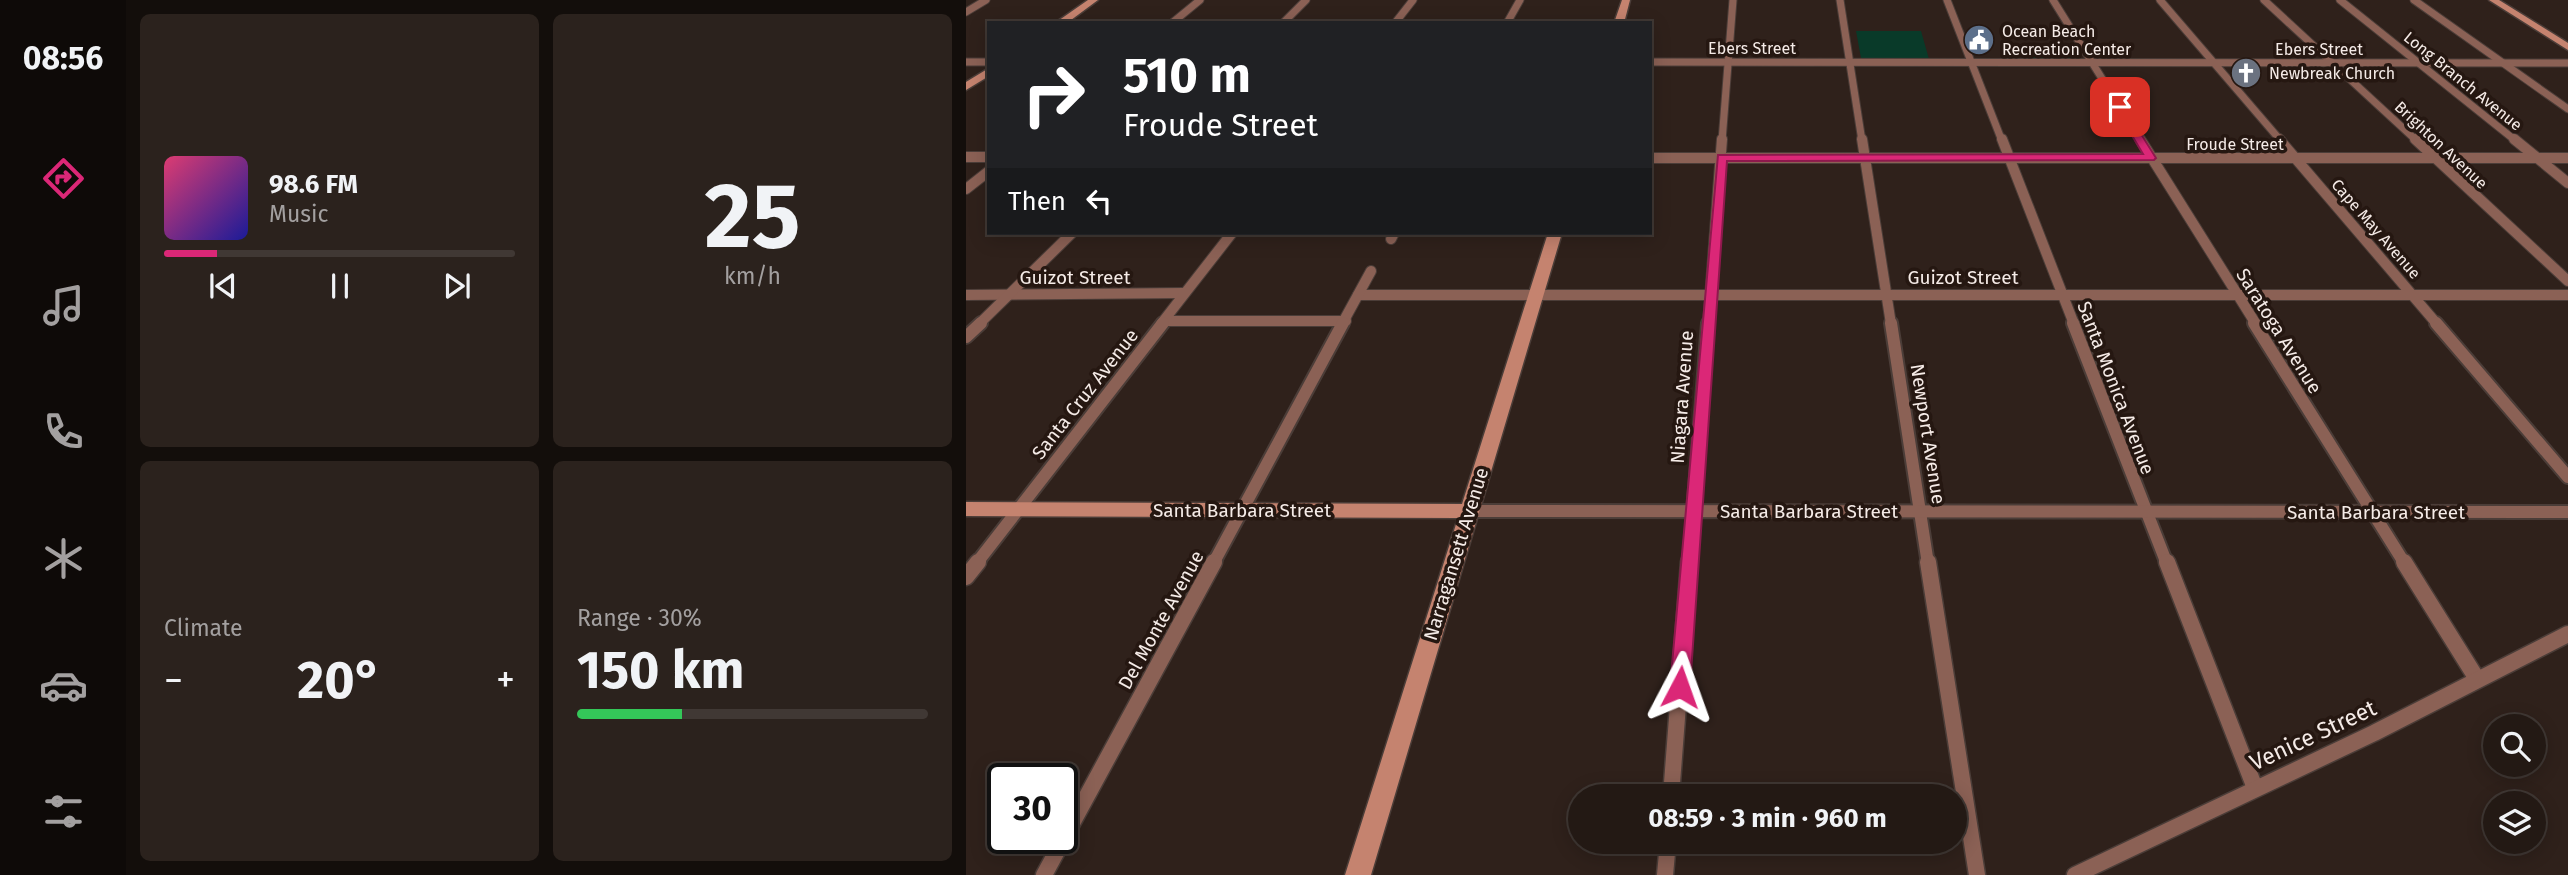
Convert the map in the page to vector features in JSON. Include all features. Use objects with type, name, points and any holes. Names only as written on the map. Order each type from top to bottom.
[{"type":"street","points":[[966,12],[986,0]]},
{"type":"street","points":[[1063,21],[1094,0]]},
{"type":"street","points":[[1174,21],[1200,0]]},
{"type":"street","points":[[1285,21],[1306,0]]},
{"type":"street","points":[[1397,21],[1413,0]]},
{"type":"street","points":[[1508,21],[1520,0]]},
{"type":"street","points":[[1620,21],[1626,0]]},
{"type":"street","name":"Niagara Avenue","points":[[1672,784],[1733,0]]},
{"type":"street","name":"Newport Avenue","points":[[1840,0],[1978,875]]},
{"type":"street","name":"Santa Monica Avenue","points":[[1947,0],[2255,788]]},
{"type":"street","name":"Saratoga Avenue","points":[[2053,0],[2477,679]]},
{"type":"street","name":"Cape May Avenue","points":[[2161,0],[2568,477]]},
{"type":"street","name":"Brighton Avenue","points":[[2264,0],[2568,281]]},
{"type":"street","name":"Long Branch Avenue","points":[[2340,0],[2568,183]]},
{"type":"street","points":[[2414,0],[2568,109]]},
{"type":"street","points":[[2493,0],[2568,47]]},
{"type":"street","points":[[966,62],[987,62]]},
{"type":"street","name":"Ebers Street","points":[[1652,62],[2568,63]]},
{"type":"street","points":[[966,87],[987,72]]},
{"type":"street","points":[[966,157],[987,157]]},
{"type":"street","name":"Froude Street","points":[[1652,158],[2568,158]]},
{"type":"street","points":[[966,189],[987,173]]},
{"type":"street","points":[[966,337],[1070,235]]},
{"type":"street","name":"Santa Cruz Avenue","points":[[966,577],[1230,235]]},
{"type":"street","name":"Narragansett Avenue","points":[[1358,875],[1554,235]]},
{"type":"street","name":"Del Monte Avenue","points":[[1044,875],[1371,271]]},
{"type":"street","name":"Guizot Street","points":[[966,295],[1184,293]]},
{"type":"street","name":"Guizot Street","points":[[1358,295],[2568,295]]},
{"type":"street","points":[[1164,321],[1346,321]]},
{"type":"street","name":"Santa Barbara Street","points":[[966,509],[2568,512]]},
{"type":"street","name":"Venice Street","points":[[2075,875],[2374,733],[2568,634]]},
{"type":"street","points":[[1665,875],[1667,854]]},
{"type":"green space","points":[[1856,31],[1921,31],[1929,59],[1861,58]]},
{"type":"green space","points":[[2070,44],[2080,60],[2034,59],[2027,45]]},
{"type":"place","name":"Ocean Beach Recreation Center","points":[[1979,40]]},
{"type":"place","name":"Newbreak Church","points":[[2246,73]]},
{"type":"route","points":[[1680,687],[1722,158],[2150,158],[2120,107]]}]
